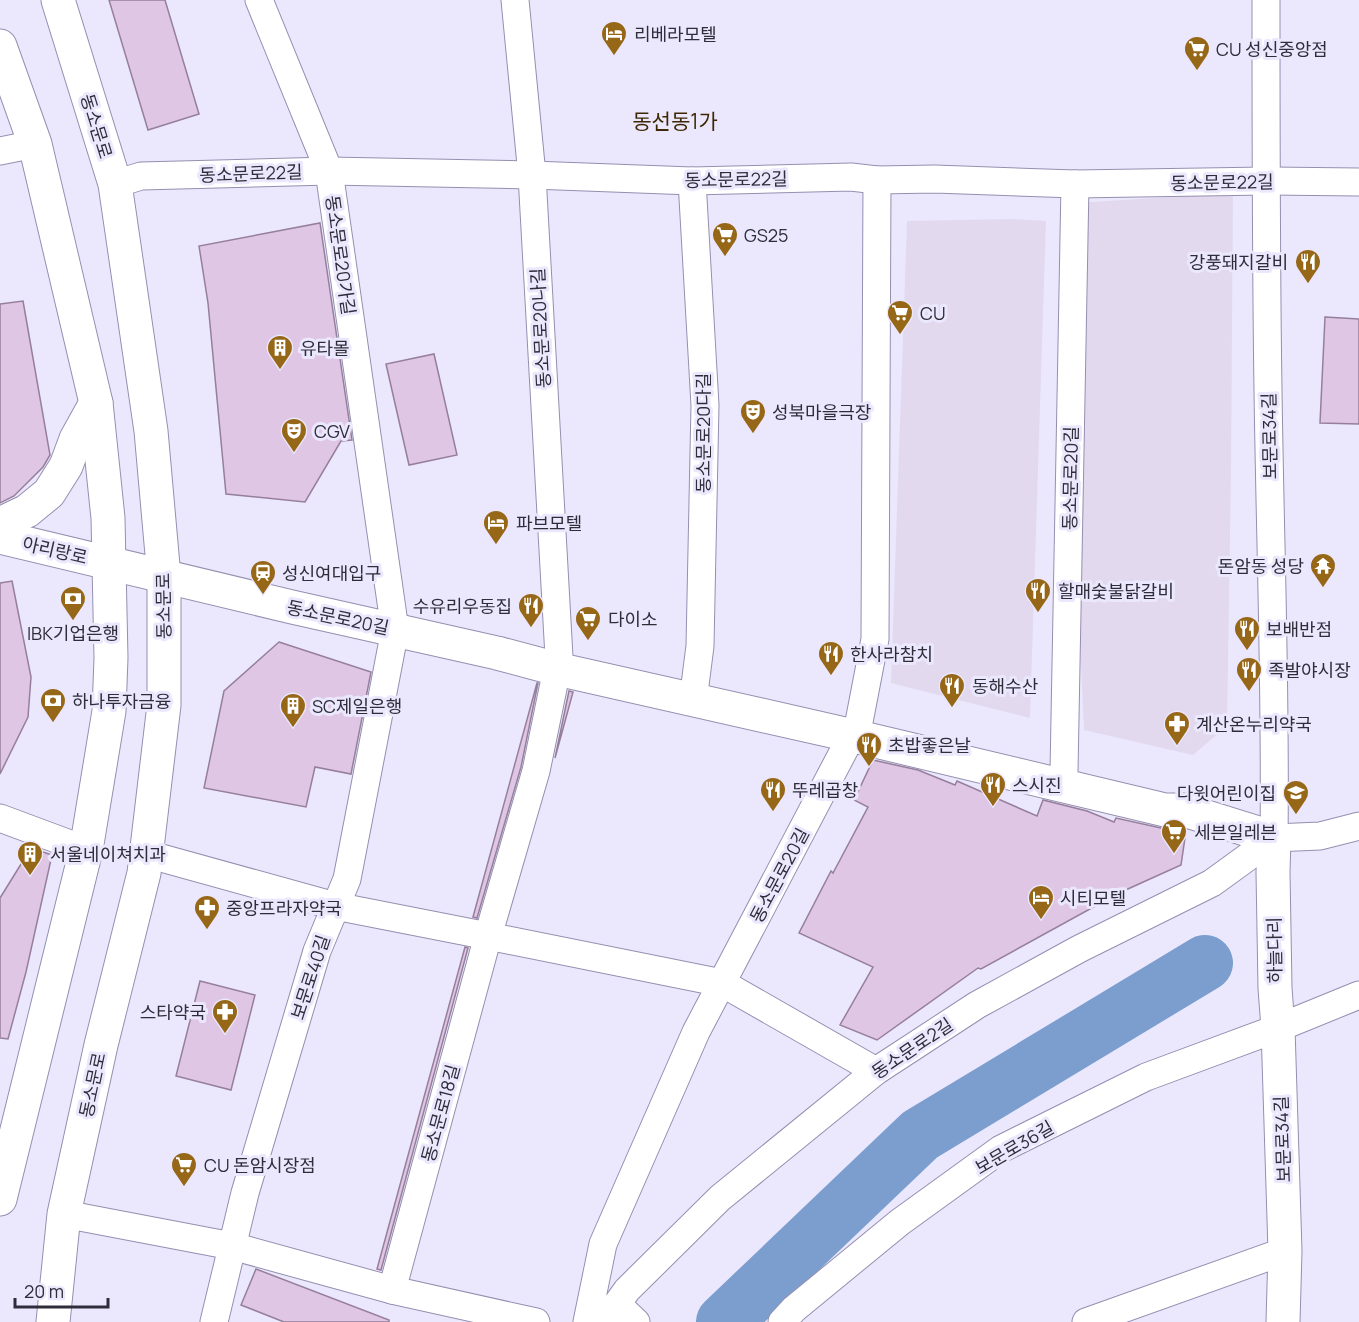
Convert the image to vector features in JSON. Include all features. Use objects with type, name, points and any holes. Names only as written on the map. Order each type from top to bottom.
[{"type":"main road","name":"동소문로","points":[[53,1322],[64,1214],[101,1045],[144,873],[164,705],[164,577],[151,431],[115,184],[58,0]]},
{"type":"main road","points":[[0,46],[35,144],[96,403],[108,518],[111,658],[109,711],[86,850],[0,1199]]},
{"type":"main road","points":[[0,524],[27,511],[50,493],[66,466],[76,439],[96,403]]},
{"type":"main road","name":"아리랑로","points":[[0,537],[109,563]]},
{"type":"main road","name":"동소문로20길","points":[[109,563],[497,653],[695,685],[1165,810],[1184,810],[1274,838]]},
{"type":"main road","name":"동소문로20길","points":[[558,663],[1064,772],[1170,799],[1184,810]]},
{"type":"main road","name":"보문로34길","points":[[1272,872],[1274,838]]},
{"type":"main road","name":"하늘다리","points":[[1272,872],[1278,1028]]},
{"type":"main road","name":"보문로34길","points":[[1278,1028],[1285,1251],[1283,1322]]},
{"type":"street","name":"동소문로20가길","points":[[259,0],[329,171],[395,630]]},
{"type":"street","name":"동소문로20나길","points":[[514,0],[532,175],[558,663]]},
{"type":"street","name":"보문로34길","points":[[1266,0],[1268,400],[1275,748],[1274,838]]},
{"type":"street","points":[[0,151],[35,144]]},
{"type":"street","name":"동소문로22길","points":[[115,184],[141,176],[329,171],[692,181],[851,177],[877,180],[935,179],[1076,184],[1266,181],[1359,183]]},
{"type":"street","name":"동소문로20길","points":[[722,984],[856,728],[875,639],[877,180]]},
{"type":"street","name":"동소문로20다길","points":[[692,181],[705,405],[700,646],[695,685]]},
{"type":"street","name":"동소문로20길","points":[[1064,772],[1076,184]]},
{"type":"street","name":"보문로40길","points":[[214,1322],[245,1193],[317,951],[347,879],[395,630]]},
{"type":"street","name":"동소문로18길","points":[[392,1290],[488,936],[536,771],[558,663]]},
{"type":"street","points":[[0,818],[86,850]]},
{"type":"street","points":[[1274,838],[1320,836],[1359,826]]},
{"type":"street","name":"동소문로2길","points":[[596,1322],[627,1313],[627,1290],[720,1198],[876,1071],[977,1005],[1079,949],[1212,883],[1274,838]]},
{"type":"street","points":[[147,854],[335,906],[722,984],[876,1071]]},
{"type":"street","points":[[586,1322],[603,1244],[696,1032],[722,984]]},
{"type":"street","name":"보문로36길","points":[[794,1318],[900,1222],[1001,1149],[1146,1077],[1359,995]]},
{"type":"street","points":[[64,1214],[232,1246],[392,1290],[536,1322]]},
{"type":"street","points":[[1086,1322],[1285,1251]]},
{"type":"shaded area","points":[[1233,193],[1227,726],[1193,755],[1084,730],[1078,598],[1076,203]]},
{"type":"shaded area","points":[[1011,219],[1046,221],[1030,718],[891,683],[907,221]]},
{"type":"building","points":[[109,0],[165,0],[199,114],[148,130]]},
{"type":"building","name":"유타몰","points":[[320,223],[352,440],[341,441],[305,502],[226,494],[208,303],[199,246]]},
{"type":"building","points":[[23,301],[50,455],[43,467],[14,496],[0,503],[0,304]]},
{"type":"building","points":[[1325,317],[1359,319],[1359,424],[1320,423]]},
{"type":"building","points":[[434,354],[457,455],[409,465],[386,364]]},
{"type":"building","points":[[12,581],[31,677],[28,717],[0,774],[0,583]]},
{"type":"building","name":"SC제일은행","points":[[279,642],[371,672],[351,774],[315,767],[306,807],[204,788],[224,691]]},
{"type":"building","points":[[537,683],[521,767],[477,918],[473,917]]},
{"type":"building","points":[[569,691],[573,692],[555,758]]},
{"type":"building","points":[[873,760],[918,770],[955,785],[957,781],[1037,816],[1043,800],[1087,811],[1114,822],[1116,818],[1186,831],[1181,865],[1119,893],[981,969],[978,968],[877,1040],[840,1025],[873,967],[799,933],[868,807],[854,800]]},
{"type":"building","points":[[31,848],[52,855],[26,972],[8,1039],[0,1038],[0,898]]},
{"type":"building","points":[[465,947],[468,948],[381,1270],[377,1269]]},
{"type":"building","points":[[200,981],[255,995],[231,1090],[176,1076]]},
{"type":"building","points":[[256,1269],[389,1320],[389,1322],[284,1322],[241,1305]]},
{"type":"waterway","points":[[724,1322],[920,1135],[1205,963]]},
{"type":"place","name":"리베라모텔","points":[[614,57]]},
{"type":"place","name":"CU 성신중앙점","points":[[1197,72]]},
{"type":"place","name":"GS25","points":[[725,258]]},
{"type":"place","name":"강풍돼지갈비","points":[[1308,285]]},
{"type":"place","name":"CU","points":[[900,336]]},
{"type":"place","name":"유타몰","points":[[280,371]]},
{"type":"place","name":"성북마을극장","points":[[753,435]]},
{"type":"place","name":"CGV","points":[[294,454]]},
{"type":"place","name":"파브모텔","points":[[496,546]]},
{"type":"place","name":"돈암동 성당","points":[[1323,589]]},
{"type":"place","name":"성신여대입구","points":[[263,596]]},
{"type":"place","name":"할매숯불닭갈비","points":[[1038,614]]},
{"type":"place","name":"IBK기업은행","points":[[73,622]]},
{"type":"place","name":"수유리우동집","points":[[531,629]]},
{"type":"place","name":"다이소","points":[[588,642]]},
{"type":"place","name":"보배반점","points":[[1247,652]]},
{"type":"place","name":"한사라참치","points":[[831,677]]},
{"type":"place","name":"족발야시장","points":[[1249,693]]},
{"type":"place","name":"동해수산","points":[[952,709]]},
{"type":"place","name":"하나투자금융","points":[[53,724]]},
{"type":"place","name":"SC제일은행","points":[[293,729]]},
{"type":"place","name":"계산온누리약국","points":[[1177,747]]},
{"type":"place","name":"초밥좋은날","points":[[869,768]]},
{"type":"place","name":"스시진","points":[[993,808]]},
{"type":"place","name":"뚜레곱창","points":[[773,813]]},
{"type":"place","name":"다윗어린이집","points":[[1296,816]]},
{"type":"place","name":"세븐일레븐","points":[[1174,855]]},
{"type":"place","name":"서울네이쳐치과","points":[[30,877]]},
{"type":"place","name":"시티모텔","points":[[1041,921]]},
{"type":"place","name":"중앙프라자약국","points":[[207,931]]},
{"type":"place","name":"스타약국","points":[[225,1035]]},
{"type":"place","name":"CU 돈암시장점","points":[[184,1188]]},
{"type":"district","name":"동선동1가","points":[[675,121]]}]
